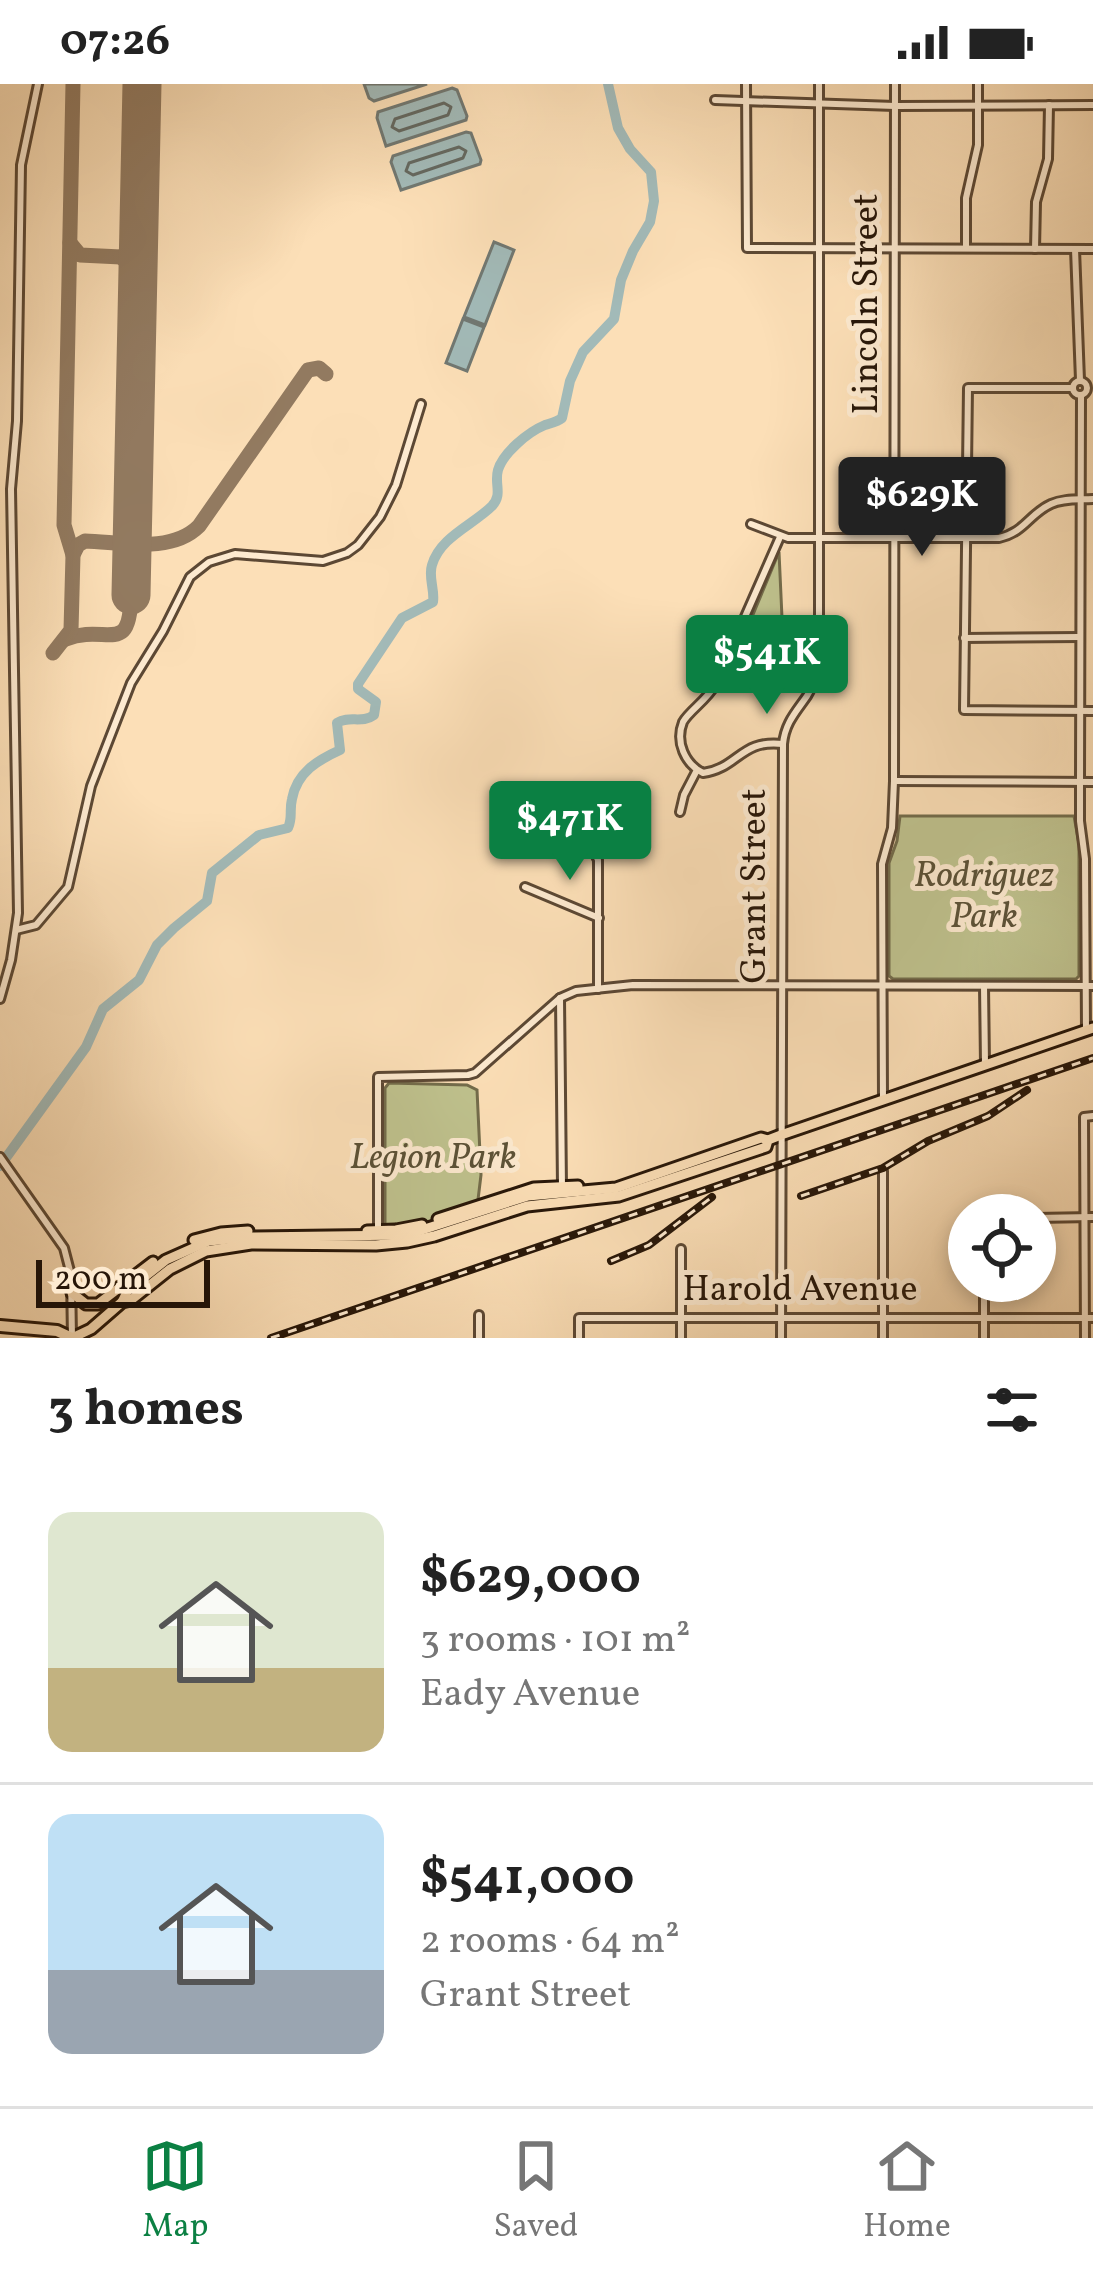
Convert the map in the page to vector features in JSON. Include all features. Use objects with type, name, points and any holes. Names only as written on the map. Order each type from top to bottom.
[{"type":"highway","points":[[0,1326],[57,1331],[72,1338]]},
{"type":"main road","points":[[72,1338],[91,1329],[122,1302],[128,1290],[166,1260],[209,1241],[406,1235],[528,1196],[616,1189],[1089,1029]]},
{"type":"main road","points":[[122,1302],[188,1258],[216,1248],[407,1242],[526,1206],[633,1192],[766,1147],[768,1140]]},
{"type":"main road","points":[[72,1293],[86,1304],[98,1304],[162,1255],[209,1235],[378,1231],[424,1224],[534,1188],[607,1184],[706,1152],[716,1154]]},
{"type":"street","points":[[0,999],[16,930],[11,489],[17,421],[20,182],[38,84]]},
{"type":"street","points":[[746,84],[747,248],[1093,249]]},
{"type":"street","name":"Grant Street","points":[[781,1338],[783,744],[788,723],[816,675],[819,654],[819,84]]},
{"type":"street","name":"Lincoln Street","points":[[883,1099],[882,864],[892,828],[894,781],[896,84]]},
{"type":"street","points":[[966,248],[966,198],[978,146],[978,84]]},
{"type":"street","points":[[715,100],[895,106],[1093,105]]},
{"type":"street","points":[[1035,249],[1036,202],[1049,145],[1048,105]]},
{"type":"street","points":[[1075,249],[1080,380]]},
{"type":"street","points":[[1081,395],[1073,388],[1080,380],[1090,387],[1081,395],[1079,711],[1089,1029]]},
{"type":"street","points":[[1073,388],[968,388],[964,710],[1093,711]]},
{"type":"street","points":[[16,930],[36,925],[68,887],[91,786],[130,683],[190,577],[209,562],[235,554],[322,561],[347,554],[380,517],[396,485],[421,404]]},
{"type":"street","points":[[751,524],[780,537],[1014,535],[1056,502],[1093,500]]},
{"type":"street","points":[[780,537],[715,685],[682,724],[682,748],[686,759],[703,773],[713,772],[755,744],[783,744]]},
{"type":"street","points":[[963,638],[1080,638]]},
{"type":"street","points":[[680,812],[697,770]]},
{"type":"street","points":[[894,781],[1093,782]]},
{"type":"street","points":[[586,836],[598,860],[598,988]]},
{"type":"street","points":[[525,887],[598,918]]},
{"type":"street","points":[[378,1231],[378,1077],[469,1076],[560,998],[576,991],[633,986],[1089,986]]},
{"type":"street","points":[[984,986],[985,1064]]},
{"type":"street","points":[[560,998],[562,1186]]},
{"type":"street","points":[[1085,1338],[1089,1318],[1089,1117]]},
{"type":"street","points":[[0,1157],[60,1241],[70,1265],[72,1338]]},
{"type":"street","points":[[883,1171],[883,1338]]},
{"type":"street","points":[[1056,1218],[1089,1217]]},
{"type":"street","points":[[681,1249],[681,1338]]},
{"type":"street","points":[[984,1302],[984,1338]]},
{"type":"street","points":[[478,1338],[479,1315]]},
{"type":"street","name":"Harold Avenue","points":[[579,1338],[579,1318],[1089,1318]]},
{"type":"green space","points":[[779,552],[783,640],[779,647],[747,629]]},
{"type":"green space","name":"Rodriguez Park","points":[[900,816],[1074,816],[1079,844],[1079,976],[889,976],[889,863]]},
{"type":"green space","name":"Legion Park","points":[[389,1083],[467,1085],[477,1090],[481,1175],[477,1208],[423,1228],[385,1229],[385,1088]]},
{"type":"water","points":[[364,84],[427,84],[374,101]]},
{"type":"water","points":[[457,90],[466,120],[386,146],[378,112]]},
{"type":"water","points":[[471,133],[480,164],[401,190],[393,156]]},
{"type":"water","points":[[494,242],[514,250],[485,325],[464,317]]},
{"type":"water","points":[[463,319],[484,327],[467,371],[446,363]]},
{"type":"waterway","points":[[0,1166],[86,1047],[103,1009],[139,980],[157,945],[207,901],[212,873],[259,835],[288,828],[299,781],[316,763],[340,750],[337,723],[374,715],[376,702],[358,684],[402,618],[433,602],[431,570],[436,555],[495,502],[498,470],[511,450],[531,433],[562,418],[583,352],[614,319],[621,280],[650,222],[654,201],[651,172],[618,128],[608,84]]},
{"type":"taxiway","points":[[73,84],[64,525],[73,555]]},
{"type":"taxiway","points":[[70,243],[80,255],[121,257],[136,245],[139,226]]},
{"type":"taxiway","points":[[121,257],[135,270],[138,284]]},
{"type":"taxiway","points":[[53,653],[71,630],[73,555],[78,545],[85,541],[160,543],[188,535],[199,526],[308,370],[319,368],[326,374]]},
{"type":"taxiway","points":[[66,639],[121,632],[130,614],[131,595]]},
{"type":"runway","points":[[131,595],[142,84]]},
{"type":"railway","points":[[271,1338],[1093,1058]]},
{"type":"railway","points":[[801,1196],[883,1168],[928,1141],[988,1116],[1027,1090]]},
{"type":"railway","points":[[611,1261],[649,1245],[712,1197]]}]
